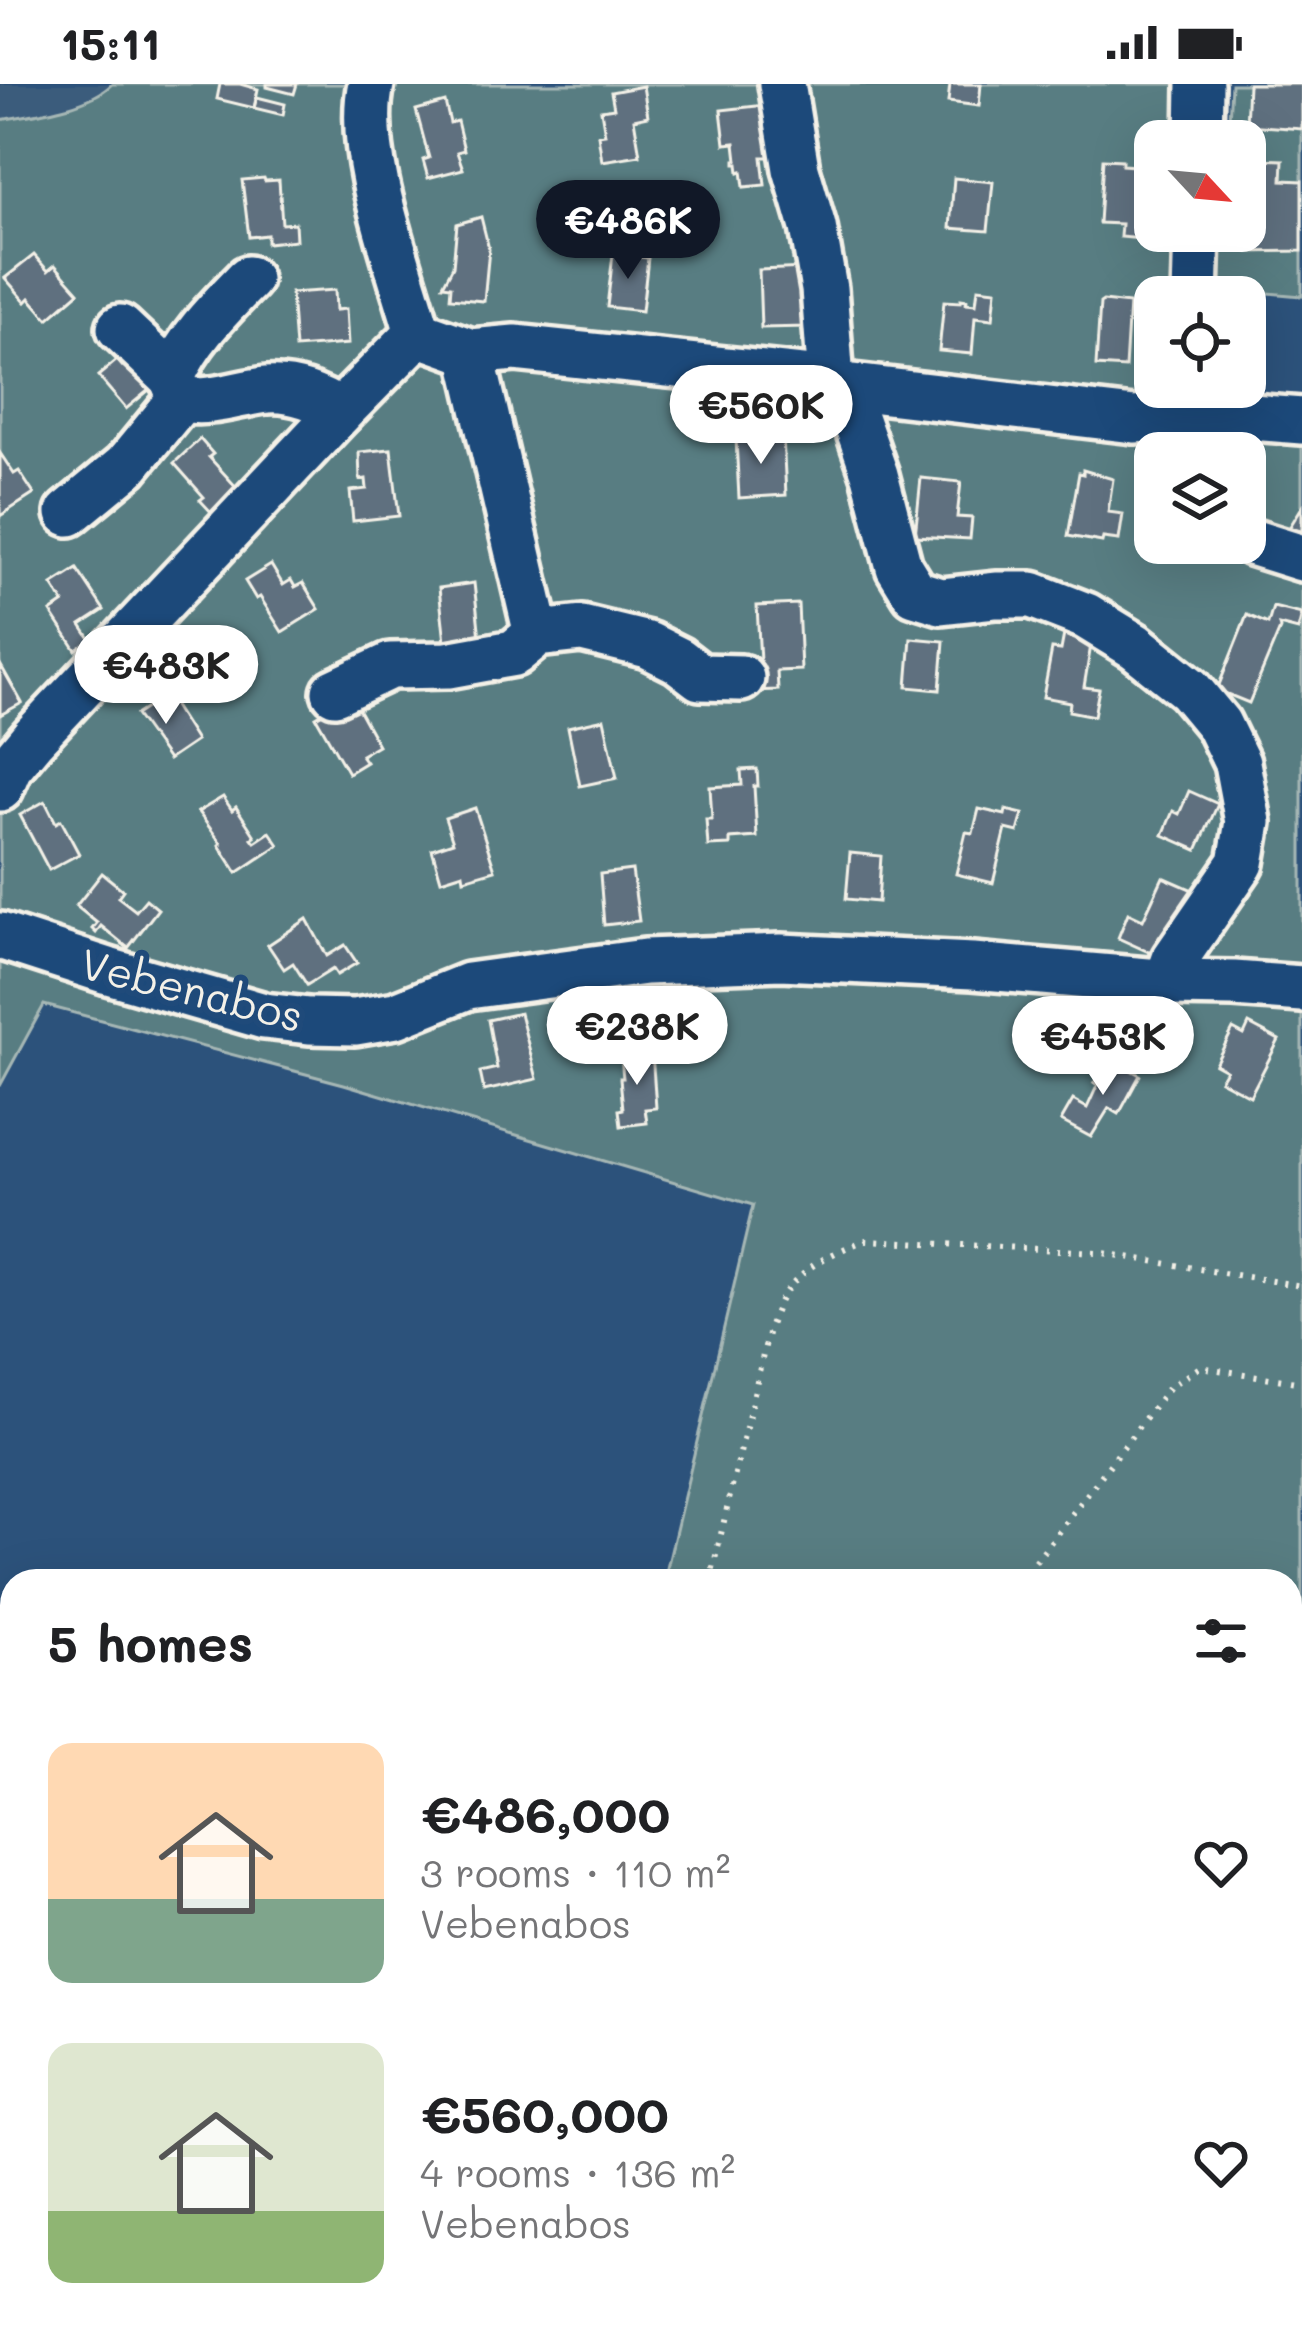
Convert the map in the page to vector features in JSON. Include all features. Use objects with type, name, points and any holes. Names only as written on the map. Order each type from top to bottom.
[{"type":"street","points":[[371,84],[366,106],[373,172],[418,332]]},
{"type":"street","points":[[782,84],[796,169],[813,227],[838,383],[874,475],[899,567],[915,593],[941,601],[1032,595],[1086,616],[1135,646],[1189,689],[1218,724],[1237,763],[1248,822],[1241,862],[1175,958],[1171,983]]},
{"type":"street","points":[[1199,120],[1200,84]]},
{"type":"street","points":[[69,513],[127,466],[177,388],[180,358],[201,328],[248,279]]},
{"type":"street","points":[[120,328],[194,401],[269,390],[300,393],[340,412]]},
{"type":"street","points":[[418,332],[471,352],[515,348],[1134,420],[1171,408]]},
{"type":"street","points":[[0,788],[9,767],[33,738],[418,332]]},
{"type":"street","points":[[471,352],[537,634]]},
{"type":"street","points":[[1231,408],[1302,421]]},
{"type":"street","points":[[1266,547],[1302,558]]},
{"type":"street","points":[[335,692],[390,666],[448,665],[514,653],[537,634],[582,629],[648,645],[700,677],[741,678]]},
{"type":"street","name":"Vebenabos","points":[[0,936],[264,1016],[309,1021],[355,1022],[395,1015],[468,986],[645,962],[781,957],[1302,989]]},
{"type":"path","points":[[713,1569],[770,1325],[782,1296],[810,1267],[836,1252],[866,1240],[1097,1252],[1302,1286]]},
{"type":"path","points":[[1030,1569],[1169,1387],[1200,1367],[1302,1383]]},
{"type":"shaded area","points":[[0,84],[112,84],[104,93],[49,111],[0,120]]},
{"type":"green space","points":[[112,84],[1189,84],[1189,117],[1194,120],[1134,120],[1134,252],[1266,252],[1266,120],[1229,120],[1231,84],[1302,84],[1302,296],[1266,293],[1266,276],[1134,276],[1134,408],[1266,408],[1266,401],[1302,403],[1302,1569],[667,1569],[753,1205],[344,1084],[44,1005],[0,1086],[0,120],[89,99]]},
{"type":"building","points":[[220,84],[258,89],[254,108],[217,99]]},
{"type":"building","points":[[267,84],[297,84],[294,94]]},
{"type":"building","points":[[950,84],[981,84],[979,106],[948,102]]},
{"type":"building","points":[[1248,84],[1302,84],[1302,129],[1246,120]]},
{"type":"building","points":[[643,86],[648,116],[634,119],[640,155],[602,161],[601,110],[614,108],[611,92]]},
{"type":"building","points":[[257,97],[285,104],[283,115],[254,108]]},
{"type":"building","points":[[445,102],[450,123],[457,121],[464,150],[457,152],[463,169],[428,178],[423,160],[429,158],[416,110]]},
{"type":"building","points":[[766,105],[771,157],[762,157],[765,185],[744,187],[742,171],[735,164],[735,143],[725,144],[721,110]]},
{"type":"building","points":[[1103,159],[1122,160],[1122,165],[1134,166],[1134,238],[1120,237],[1121,224],[1099,223]]},
{"type":"building","points":[[1266,159],[1283,160],[1282,180],[1302,181],[1302,251],[1266,252]]},
{"type":"building","points":[[954,178],[993,182],[988,231],[950,228]]},
{"type":"building","points":[[242,180],[279,180],[282,224],[295,223],[296,240],[267,243],[267,235],[249,237]]},
{"type":"building","points":[[481,217],[489,249],[484,301],[450,298],[451,286],[443,285],[453,266],[457,224]]},
{"type":"building","points":[[613,254],[648,258],[642,311],[607,307]]},
{"type":"building","points":[[34,255],[48,271],[55,265],[79,292],[48,319],[5,278]]},
{"type":"building","points":[[807,268],[808,327],[761,328],[759,270]]},
{"type":"building","points":[[978,288],[996,290],[993,319],[975,317],[972,354],[939,351],[944,301],[976,304]]},
{"type":"building","points":[[335,290],[336,310],[346,309],[348,344],[295,348],[291,293]]},
{"type":"building","points":[[1103,301],[1129,304],[1125,368],[1096,366]]},
{"type":"building","points":[[117,360],[122,366],[126,363],[149,390],[126,409],[98,376]]},
{"type":"building","points":[[783,436],[786,495],[739,498],[736,439]]},
{"type":"building","points":[[200,439],[213,454],[209,457],[238,489],[212,513],[174,463]]},
{"type":"building","points":[[391,449],[399,516],[353,521],[350,491],[367,489],[366,479],[360,480],[359,452]]},
{"type":"building","points":[[0,453],[34,494],[0,516]]},
{"type":"building","points":[[1083,470],[1113,479],[1108,512],[1123,514],[1119,540],[1068,536]]},
{"type":"building","points":[[921,478],[961,482],[957,517],[972,518],[970,539],[915,536]]},
{"type":"building","points":[[1302,507],[1302,537],[1289,528]]},
{"type":"building","points":[[271,565],[283,585],[291,580],[295,587],[303,583],[319,609],[282,632],[245,581]]},
{"type":"building","points":[[77,569],[104,610],[81,625],[91,640],[76,650],[51,612],[64,603],[52,585]]},
{"type":"building","points":[[474,583],[480,638],[445,642],[439,588]]},
{"type":"building","points":[[798,604],[801,670],[777,671],[778,690],[751,691],[750,663],[760,662],[757,606]]},
{"type":"building","points":[[1273,607],[1302,614],[1298,630],[1279,625],[1249,703],[1217,690],[1247,615],[1268,624]]},
{"type":"building","points":[[1065,629],[1093,633],[1084,687],[1099,689],[1094,716],[1069,711],[1070,702],[1043,697],[1052,649],[1061,650]]},
{"type":"building","points":[[911,638],[944,641],[940,690],[907,687]]},
{"type":"building","points":[[0,664],[22,703],[0,715]]},
{"type":"building","points":[[167,695],[196,741],[168,760],[136,715]]},
{"type":"building","points":[[351,696],[378,745],[361,755],[366,762],[348,773],[316,717]]},
{"type":"building","points":[[604,719],[617,778],[580,786],[568,727]]},
{"type":"building","points":[[757,769],[757,837],[708,846],[710,787],[742,785],[741,770]]},
{"type":"building","points":[[1189,791],[1218,804],[1197,850],[1163,835],[1173,811],[1179,814]]},
{"type":"building","points":[[223,797],[232,810],[236,807],[255,842],[270,832],[279,845],[237,873],[198,812]]},
{"type":"building","points":[[45,801],[79,854],[49,870],[20,815]]},
{"type":"building","points":[[475,808],[495,870],[441,880],[432,849],[453,842],[445,818]]},
{"type":"building","points":[[979,809],[1023,814],[1018,832],[1006,829],[993,883],[956,874],[966,832],[973,833]]},
{"type":"building","points":[[850,853],[881,856],[878,902],[846,899]]},
{"type":"building","points":[[632,870],[639,921],[604,925],[600,874]]},
{"type":"building","points":[[102,873],[123,890],[118,897],[136,911],[146,899],[158,909],[128,948],[101,926],[96,933],[92,929],[97,923],[76,906]]},
{"type":"building","points":[[1163,877],[1193,890],[1162,958],[1118,938],[1128,913],[1143,920]]},
{"type":"building","points":[[307,919],[327,956],[345,945],[357,963],[337,975],[333,969],[307,985],[293,963],[284,969],[268,945]]},
{"type":"building","points":[[520,1013],[537,1079],[484,1091],[480,1072],[497,1068],[488,1020]]},
{"type":"building","points":[[1249,1024],[1279,1040],[1250,1096],[1220,1080],[1226,1070],[1215,1064],[1233,1029],[1244,1035]]},
{"type":"building","points":[[652,1052],[656,1108],[645,1109],[647,1123],[621,1126],[621,1056]]},
{"type":"building","points":[[1108,1058],[1140,1075],[1119,1114],[1109,1108],[1091,1137],[1061,1121],[1073,1100],[1087,1108]]}]
